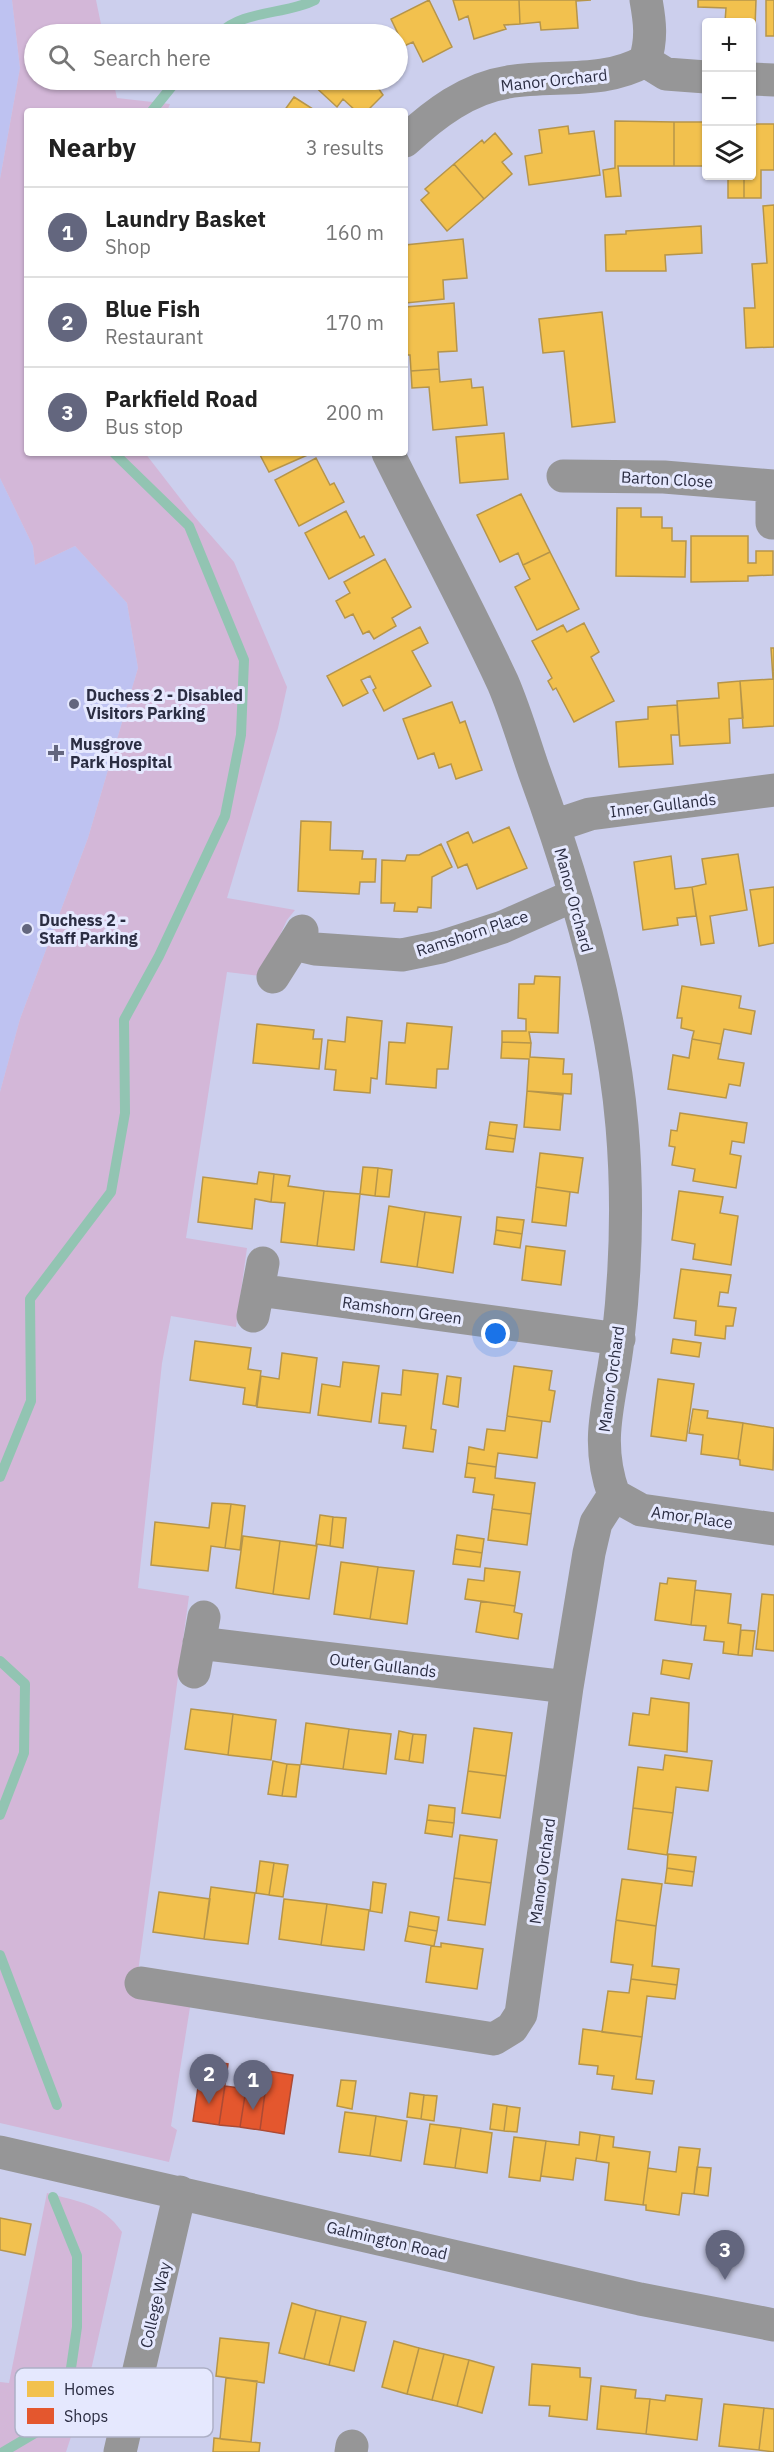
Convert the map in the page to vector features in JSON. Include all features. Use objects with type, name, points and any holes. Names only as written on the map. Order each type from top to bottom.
[{"type":"street","points":[[646,0],[651,34],[645,61],[666,74],[702,77]]},
{"type":"street","name":"Manor Orchard","points":[[408,139],[452,103],[478,90],[508,82],[607,75],[629,70],[645,61]]},
{"type":"street","points":[[756,79],[774,80]]},
{"type":"street","name":"Manor Orchard","points":[[141,1983],[494,2039],[512,2028],[521,2014],[567,1687],[596,1523],[614,1495],[605,1471],[603,1440],[619,1339],[626,1218],[622,1126],[612,1048],[575,896],[554,826],[504,686],[389,456]]},
{"type":"street","name":"Barton Close","points":[[563,476],[664,477],[773,486],[772,523]]},
{"type":"street","name":"Inner Gullands","points":[[554,826],[590,814],[774,790]]},
{"type":"street","name":"Ramshorn Place","points":[[273,977],[298,938],[315,949],[402,955],[441,947],[503,927],[575,896]]},
{"type":"street","name":"Ramshorn Green","points":[[258,1290],[619,1339]]},
{"type":"street","name":"Amor Place","points":[[614,1495],[641,1510],[774,1529]]},
{"type":"street","name":"Outer Gullands","points":[[199,1644],[567,1687]]},
{"type":"street","name":"Galmington Road","points":[[0,2152],[640,2299],[774,2325]]},
{"type":"street","name":"College Way","points":[[139,2368],[180,2192]]},
{"type":"street","name":"College Way","points":[[120,2452],[123,2437]]},
{"type":"shaded area","points":[[0,0],[12,0],[20,68],[0,179]]},
{"type":"shaded area","points":[[12,0],[96,0],[101,24],[24,24],[24,90],[115,90],[117,98],[170,104],[168,108],[24,108],[24,456],[147,456],[193,515],[234,562],[287,687],[278,728],[227,898],[295,910],[287,920],[261,976],[227,972],[186,1238],[247,1248],[236,1327],[171,1316],[162,1363],[138,1588],[189,1596],[135,1994],[191,2001],[171,2126],[177,2130],[169,2162],[0,2123],[0,1092],[20,1019],[88,838],[138,668],[127,603],[75,546],[35,565],[33,546],[0,478],[0,179],[20,68]]},
{"type":"shaded area","name":"Musgrove Park Hospital","points":[[0,478],[33,546],[35,565],[75,546],[127,603],[138,668],[88,838],[20,1019],[0,1092]]},
{"type":"shaded area","points":[[47,2193],[98,2209],[122,2232],[91,2368],[15,2368],[15,2437],[71,2437],[66,2452],[0,2452],[0,2382],[9,2383]]},
{"type":"building: Homes","points":[[429,0],[452,47],[423,62],[413,42],[408,44],[408,24],[393,24],[391,19]]},
{"type":"building: Homes","points":[[453,0],[519,0],[520,24],[504,25],[506,29],[474,39],[468,16],[459,20]]},
{"type":"building: Homes","points":[[519,0],[591,0],[576,1],[578,28],[541,30],[540,22],[520,24]]},
{"type":"building: Homes","points":[[698,0],[756,0],[755,18],[725,18],[726,8],[698,7]]},
{"type":"building: Homes","points":[[766,0],[774,0],[774,36],[766,36]]},
{"type":"building: Homes","points":[[319,90],[380,90],[383,95],[370,108],[353,108],[343,99],[337,107]]},
{"type":"building: Homes","points":[[294,97],[311,108],[286,108]]},
{"type":"building: Homes","points":[[615,121],[674,122],[674,166],[618,166],[621,196],[606,197],[603,170],[615,168]]},
{"type":"building: Homes","points":[[674,122],[702,122],[702,166],[674,166]]},
{"type":"building: Homes","points":[[756,124],[774,124],[774,170],[761,170],[761,198],[744,198],[744,180],[756,180]]},
{"type":"building: Homes","points":[[568,126],[569,134],[594,131],[600,175],[529,185],[525,156],[542,153],[539,130]]},
{"type":"building: Homes","points":[[495,133],[512,154],[502,162],[512,174],[484,199],[454,164],[482,140],[484,143]]},
{"type":"building: Homes","points":[[454,164],[484,199],[447,231],[421,200],[429,193],[425,189]]},
{"type":"building: Homes","points":[[728,180],[744,180],[744,198],[728,198]]},
{"type":"building: Homes","points":[[774,205],[774,347],[746,348],[744,308],[755,308],[752,264],[767,263],[763,206]]},
{"type":"building: Homes","points":[[701,226],[702,253],[665,255],[666,271],[606,271],[605,235],[626,234],[626,231]]},
{"type":"building: Homes","points":[[463,239],[467,278],[443,280],[444,299],[408,303],[408,245]]},
{"type":"building: Homes","points":[[454,303],[457,351],[438,352],[439,369],[411,371],[410,355],[408,355],[408,307]]},
{"type":"building: Homes","points":[[602,312],[615,422],[572,427],[564,351],[543,353],[539,319]]},
{"type":"building: Homes","points":[[439,369],[440,382],[471,379],[472,388],[483,387],[487,425],[433,430],[429,387],[412,388],[411,371]]},
{"type":"building: Homes","points":[[504,433],[508,479],[460,483],[456,437]]},
{"type":"building: Homes","points":[[261,456],[305,456],[269,472]]},
{"type":"building: Homes","points":[[316,458],[330,485],[334,483],[344,502],[299,526],[275,480]]},
{"type":"building: Homes","points":[[521,494],[550,552],[523,565],[518,553],[500,562],[477,515]]},
{"type":"building: Homes","points":[[617,508],[641,508],[641,517],[662,517],[662,528],[672,528],[672,541],[686,541],[685,577],[616,576]]},
{"type":"building: Homes","points":[[346,511],[360,538],[364,536],[374,555],[329,579],[305,533]]},
{"type":"building: Homes","points":[[691,536],[748,536],[748,563],[756,563],[756,551],[773,551],[773,575],[748,576],[748,581],[691,582]]},
{"type":"building: Homes","points":[[550,552],[579,609],[537,630],[515,587],[530,579],[523,565]]},
{"type":"building: Homes","points":[[385,559],[411,607],[392,618],[396,626],[374,639],[369,631],[363,634],[353,614],[345,618],[336,601],[350,593],[344,582]]},
{"type":"building: Homes","points":[[584,623],[599,652],[591,657],[614,701],[574,722],[556,688],[553,690],[548,681],[552,678],[532,641],[563,625],[567,632]]},
{"type":"building: Homes","points":[[420,627],[428,643],[412,651],[431,686],[384,711],[373,690],[376,688],[370,676],[361,680],[368,693],[343,706],[327,676]]},
{"type":"building: Homes","points":[[771,648],[774,648],[774,726],[743,728],[740,681],[773,679]]},
{"type":"building: Homes","points":[[740,681],[743,718],[729,719],[730,743],[680,746],[677,701],[719,698],[718,683]]},
{"type":"building: Homes","points":[[452,702],[460,723],[465,721],[482,770],[456,779],[451,764],[439,768],[434,753],[418,759],[403,719]]},
{"type":"building: Homes","points":[[677,705],[679,735],[671,735],[673,764],[619,767],[616,722],[648,719],[648,707]]},
{"type":"building: Homes","points":[[301,821],[331,822],[330,850],[363,851],[362,859],[376,859],[375,882],[360,882],[359,894],[298,891]]},
{"type":"building: Homes","points":[[509,827],[527,868],[477,889],[467,864],[458,868],[447,842],[468,832],[473,843]]},
{"type":"building: Homes","points":[[441,844],[452,867],[432,877],[431,908],[418,907],[417,912],[394,911],[395,903],[381,903],[382,860],[405,861],[407,855],[419,855]]},
{"type":"building: Homes","points":[[738,854],[747,910],[710,916],[714,943],[701,945],[692,887],[706,884],[702,859]]},
{"type":"building: Homes","points":[[671,856],[675,889],[692,887],[696,916],[677,918],[678,925],[643,930],[634,862]]},
{"type":"building: Homes","points":[[774,887],[774,943],[759,946],[750,890]]},
{"type":"building: Homes","points":[[535,976],[560,977],[558,1033],[529,1032],[531,1043],[502,1042],[502,1031],[526,1031],[526,1019],[518,1018],[519,984],[534,984]]},
{"type":"building: Homes","points":[[682,986],[741,996],[739,1008],[755,1011],[751,1034],[724,1029],[721,1044],[692,1039],[694,1031],[681,1028],[682,1018],[677,1018]]},
{"type":"building: Homes","points":[[347,1017],[382,1021],[377,1079],[371,1078],[370,1093],[334,1090],[336,1070],[325,1069],[328,1040],[345,1042]]},
{"type":"building: Homes","points":[[407,1023],[452,1027],[448,1069],[437,1069],[436,1088],[386,1084],[389,1042],[405,1043]]},
{"type":"building: Homes","points":[[257,1024],[314,1030],[313,1039],[322,1039],[319,1069],[253,1063]]},
{"type":"building: Homes","points":[[692,1039],[721,1044],[718,1059],[744,1063],[740,1086],[729,1084],[726,1098],[668,1089],[673,1055],[689,1058]]},
{"type":"building: Homes","points":[[502,1042],[531,1043],[530,1057],[564,1059],[563,1074],[572,1074],[571,1094],[527,1091],[529,1059],[501,1058]]},
{"type":"building: Homes","points":[[527,1091],[563,1095],[560,1130],[524,1127]]},
{"type":"building: Homes","points":[[680,1113],[747,1123],[744,1143],[732,1141],[730,1154],[741,1156],[736,1188],[693,1181],[695,1169],[672,1165],[675,1147],[669,1146],[671,1130],[677,1131]]},
{"type":"building: Homes","points":[[490,1122],[517,1125],[515,1139],[488,1135]]},
{"type":"building: Homes","points":[[488,1135],[515,1139],[513,1152],[486,1149]]},
{"type":"building: Homes","points":[[540,1153],[583,1158],[578,1193],[536,1187]]},
{"type":"building: Homes","points":[[363,1167],[378,1168],[375,1196],[360,1194]]},
{"type":"building: Homes","points":[[378,1168],[392,1170],[389,1197],[375,1196]]},
{"type":"building: Homes","points":[[259,1172],[274,1174],[271,1202],[255,1199],[252,1229],[198,1222],[203,1177],[257,1184]]},
{"type":"building: Homes","points":[[274,1174],[290,1176],[288,1186],[324,1191],[317,1246],[281,1242],[285,1203],[271,1202]]},
{"type":"building: Homes","points":[[536,1187],[570,1192],[566,1226],[532,1222]]},
{"type":"building: Homes","points":[[324,1191],[360,1194],[354,1250],[317,1246]]},
{"type":"building: Homes","points":[[679,1191],[723,1197],[720,1213],[738,1216],[731,1265],[693,1259],[695,1244],[672,1240]]},
{"type":"building: Homes","points":[[389,1206],[425,1212],[417,1267],[381,1262]]},
{"type":"building: Homes","points":[[425,1212],[461,1217],[453,1273],[417,1267]]},
{"type":"building: Homes","points":[[497,1217],[524,1220],[522,1234],[496,1230]]},
{"type":"building: Homes","points":[[496,1230],[522,1234],[520,1248],[494,1244]]},
{"type":"building: Homes","points":[[526,1246],[565,1251],[561,1285],[522,1280]]},
{"type":"building: Homes","points":[[681,1269],[731,1275],[728,1293],[720,1292],[718,1306],[736,1308],[733,1326],[726,1326],[725,1339],[695,1335],[696,1321],[674,1318]]},
{"type":"building: Homes","points":[[673,1339],[701,1343],[699,1357],[671,1353]]},
{"type":"building: Homes","points":[[195,1341],[251,1348],[248,1369],[261,1371],[256,1406],[243,1404],[245,1388],[190,1380]]},
{"type":"building: Homes","points":[[282,1353],[317,1358],[310,1413],[257,1407],[261,1376],[279,1379]]},
{"type":"building: Homes","points":[[343,1362],[379,1366],[371,1422],[318,1415],[322,1384],[340,1387]]},
{"type":"building: Homes","points":[[514,1366],[552,1371],[549,1390],[555,1391],[550,1422],[507,1416]]},
{"type":"building: Homes","points":[[403,1370],[438,1374],[431,1429],[436,1430],[433,1452],[403,1448],[406,1426],[379,1423],[382,1393],[401,1395]]},
{"type":"building: Homes","points":[[447,1376],[461,1378],[458,1407],[443,1404]]},
{"type":"building: Homes","points":[[658,1379],[694,1384],[686,1441],[651,1436]]},
{"type":"building: Homes","points":[[693,1409],[708,1411],[707,1418],[743,1423],[738,1459],[701,1454],[703,1435],[689,1433]]},
{"type":"building: Homes","points":[[507,1416],[542,1421],[537,1458],[498,1453],[496,1467],[467,1463],[469,1447],[484,1450],[487,1429],[505,1431]]},
{"type":"building: Homes","points":[[743,1423],[774,1428],[773,1470],[740,1465],[738,1459]]},
{"type":"building: Homes","points":[[467,1463],[496,1467],[495,1478],[535,1483],[531,1514],[492,1509],[494,1495],[473,1492],[475,1478],[465,1477]]},
{"type":"building: Homes","points":[[212,1503],[231,1504],[225,1548],[211,1546],[208,1571],[151,1565],[155,1522],[209,1528]]},
{"type":"building: Homes","points":[[231,1504],[245,1506],[240,1550],[225,1548]]},
{"type":"building: Homes","points":[[492,1509],[531,1514],[527,1545],[488,1540]]},
{"type":"building: Homes","points":[[320,1515],[333,1517],[330,1546],[316,1544]]},
{"type":"building: Homes","points":[[333,1517],[346,1518],[343,1548],[330,1546]]},
{"type":"building: Homes","points":[[457,1535],[484,1539],[482,1553],[455,1549]]},
{"type":"building: Homes","points":[[243,1536],[280,1541],[273,1594],[236,1588]]},
{"type":"building: Homes","points":[[280,1541],[317,1546],[309,1599],[273,1594]]},
{"type":"building: Homes","points":[[455,1549],[482,1553],[480,1567],[453,1564]]},
{"type":"building: Homes","points":[[341,1562],[378,1567],[370,1619],[334,1614]]},
{"type":"building: Homes","points":[[378,1567],[414,1571],[407,1624],[370,1619]]},
{"type":"building: Homes","points":[[485,1568],[520,1572],[515,1606],[465,1599],[468,1579],[484,1581]]},
{"type":"building: Homes","points":[[668,1578],[696,1581],[691,1625],[655,1620],[660,1583],[667,1584]]},
{"type":"building: Homes","points":[[695,1590],[731,1594],[728,1623],[741,1625],[738,1655],[723,1653],[724,1642],[704,1640],[706,1626],[691,1625]]},
{"type":"building: Homes","points":[[762,1594],[774,1595],[774,1651],[756,1649]]},
{"type":"building: Homes","points":[[481,1601],[515,1606],[514,1612],[522,1614],[518,1639],[476,1632]]},
{"type":"building: Homes","points":[[741,1630],[755,1631],[752,1656],[738,1655]]},
{"type":"building: Homes","points":[[663,1660],[692,1664],[689,1679],[661,1674]]},
{"type":"building: Homes","points":[[651,1698],[689,1703],[687,1752],[629,1745],[633,1713],[649,1715]]},
{"type":"building: Homes","points":[[191,1709],[233,1714],[228,1755],[185,1749]]},
{"type":"building: Homes","points":[[233,1714],[276,1720],[271,1760],[228,1755]]},
{"type":"building: Homes","points":[[306,1723],[349,1729],[343,1769],[301,1764]]},
{"type":"building: Homes","points":[[474,1728],[512,1733],[506,1776],[468,1771]]},
{"type":"building: Homes","points":[[349,1729],[391,1734],[386,1774],[343,1769]]},
{"type":"building: Homes","points":[[399,1731],[413,1734],[409,1761],[395,1759]]},
{"type":"building: Homes","points":[[413,1734],[426,1735],[423,1763],[409,1761]]},
{"type":"building: Homes","points":[[665,1755],[712,1761],[708,1791],[676,1787],[673,1813],[633,1808],[638,1767],[663,1770]]},
{"type":"building: Homes","points":[[273,1761],[287,1764],[282,1796],[268,1794]]},
{"type":"building: Homes","points":[[287,1764],[300,1765],[296,1797],[282,1796]]},
{"type":"building: Homes","points":[[468,1771],[506,1776],[500,1818],[462,1813]]},
{"type":"building: Homes","points":[[429,1805],[455,1808],[454,1823],[427,1820]]},
{"type":"building: Homes","points":[[633,1808],[673,1813],[667,1855],[628,1849]]},
{"type":"building: Homes","points":[[427,1820],[454,1823],[452,1837],[425,1833]]},
{"type":"building: Homes","points":[[460,1835],[497,1840],[491,1883],[454,1878]]},
{"type":"building: Homes","points":[[668,1854],[696,1857],[694,1872],[667,1868]]},
{"type":"building: Homes","points":[[260,1861],[274,1863],[269,1895],[256,1893]]},
{"type":"building: Homes","points":[[274,1863],[288,1865],[283,1897],[269,1895]]},
{"type":"building: Homes","points":[[667,1868],[694,1872],[692,1886],[665,1883]]},
{"type":"building: Homes","points":[[454,1878],[491,1883],[485,1925],[448,1920]]},
{"type":"building: Homes","points":[[622,1879],[662,1884],[656,1926],[616,1920]]},
{"type":"building: Homes","points":[[373,1882],[386,1884],[382,1913],[370,1911]]},
{"type":"building: Homes","points":[[211,1887],[255,1893],[248,1944],[204,1939]]},
{"type":"building: Homes","points":[[159,1892],[210,1899],[204,1939],[153,1932]]},
{"type":"building: Homes","points":[[284,1899],[327,1904],[321,1945],[279,1939]]},
{"type":"building: Homes","points":[[327,1904],[369,1910],[364,1950],[321,1945]]},
{"type":"building: Homes","points":[[410,1912],[439,1917],[437,1931],[408,1926]]},
{"type":"building: Homes","points":[[616,1920],[656,1926],[652,1966],[679,1969],[677,1985],[631,1979],[633,1965],[611,1962]]},
{"type":"building: Homes","points":[[408,1926],[437,1931],[434,1946],[405,1941]]},
{"type":"building: Homes","points":[[441,1943],[483,1949],[477,1989],[426,1982],[431,1946],[441,1947]]},
{"type":"building: Homes","points":[[631,1979],[677,1985],[675,1999],[647,1996],[642,2037],[602,2032],[608,1991],[629,1993]]},
{"type":"building: Homes","points":[[583,2029],[642,2037],[636,2079],[654,2081],[652,2094],[612,2089],[614,2076],[597,2074],[598,2066],[579,2064]]},
{"type":"building: Homes","points":[[341,2080],[356,2081],[352,2109],[337,2106]]},
{"type":"building: Homes","points":[[410,2093],[424,2095],[421,2119],[407,2117]]},
{"type":"building: Homes","points":[[424,2095],[437,2096],[434,2121],[421,2119]]},
{"type":"building: Homes","points":[[493,2104],[507,2106],[504,2131],[490,2129]]},
{"type":"building: Homes","points":[[507,2106],[520,2108],[517,2132],[504,2131]]},
{"type":"building: Homes","points":[[345,2112],[376,2116],[370,2156],[339,2152]]},
{"type":"building: Homes","points":[[376,2116],[407,2121],[401,2161],[370,2156]]},
{"type":"building: Homes","points":[[430,2124],[461,2128],[455,2168],[424,2164]]},
{"type":"building: Homes","points":[[461,2128],[492,2133],[487,2173],[455,2168]]},
{"type":"building: Homes","points":[[580,2132],[600,2135],[596,2161],[576,2158],[573,2180],[541,2176],[546,2141],[579,2145]]},
{"type":"building: Homes","points":[[600,2135],[614,2137],[613,2147],[650,2152],[643,2205],[605,2200],[609,2163],[596,2161]]},
{"type":"building: Homes","points":[[514,2137],[546,2141],[540,2181],[509,2177]]},
{"type":"building: Homes","points":[[679,2147],[700,2149],[694,2194],[682,2193],[679,2215],[646,2210],[646,2205],[643,2205],[648,2168],[676,2172]]},
{"type":"building: Homes","points":[[697,2167],[711,2168],[708,2196],[694,2194]]},
{"type":"building: Homes","points":[[0,2218],[31,2224],[25,2255],[0,2250]]},
{"type":"building: Homes","points":[[292,2303],[316,2310],[304,2359],[279,2353]]},
{"type":"building: Homes","points":[[316,2310],[341,2316],[329,2365],[304,2359]]},
{"type":"building: Homes","points":[[341,2316],[366,2322],[354,2371],[329,2365]]},
{"type":"building: Homes","points":[[220,2338],[269,2343],[264,2383],[216,2376]]},
{"type":"building: Homes","points":[[394,2341],[419,2348],[407,2394],[382,2387]]},
{"type":"building: Homes","points":[[419,2348],[444,2354],[432,2400],[407,2394]]},
{"type":"building: Homes","points":[[444,2354],[469,2360],[457,2406],[432,2400]]},
{"type":"building: Homes","points":[[469,2360],[494,2367],[482,2413],[457,2406]]},
{"type":"building: Homes","points":[[532,2364],[580,2368],[580,2377],[591,2378],[587,2420],[549,2416],[550,2406],[529,2405]]},
{"type":"building: Homes","points":[[226,2378],[257,2381],[251,2442],[220,2439]]},
{"type":"building: Homes","points":[[601,2386],[636,2390],[635,2398],[650,2399],[646,2434],[597,2429]]},
{"type":"building: Homes","points":[[666,2395],[702,2399],[697,2440],[646,2434],[650,2399],[665,2401]]},
{"type":"building: Homes","points":[[724,2404],[764,2408],[759,2450],[719,2446]]},
{"type":"building: Homes","points":[[764,2408],[774,2409],[774,2452],[759,2450]]},
{"type":"building: Homes","points":[[214,2438],[260,2443],[259,2452],[213,2452]]},
{"type":"building: Shops","points":[[202,2060],[228,2064],[219,2125],[193,2121]]},
{"type":"building: Shops","points":[[268,2071],[293,2075],[284,2134],[260,2130]]},
{"type":"building: Shops","points":[[225,2086],[246,2089],[240,2127],[219,2125]]},
{"type":"building: Shops","points":[[246,2089],[265,2092],[260,2130],[240,2127]]},
{"type":"waterway","points":[[232,24],[315,0]]},
{"type":"waterway","points":[[154,108],[169,90]]},
{"type":"waterway","points":[[0,1477],[31,1401],[30,1299],[111,1192],[125,1113],[124,1020],[159,956],[225,816],[241,735],[244,660],[189,526],[117,456]]},
{"type":"waterway","points":[[0,1661],[25,1684],[24,1753],[0,1815]]},
{"type":"waterway","points":[[0,1955],[57,2105]]},
{"type":"waterway","points":[[53,2197],[77,2256],[77,2327],[71,2368]]},
{"type":"waterway","points":[[3,2452],[28,2437]]},
{"type":"place","name":"Duchess 2 - Disabled Visitors Parking","points":[[74,704]]},
{"type":"place","name":"Musgrove Park Hospital","points":[[56,753]]},
{"type":"place","name":"Duchess 2 - Staff Parking","points":[[27,929]]},
{"type":"place","name":"Blue Fish","points":[[209,2104]]},
{"type":"place","name":"Laundry Basket","points":[[253,2110]]},
{"type":"place","name":"Parkfield Road","points":[[725,2280]]}]
